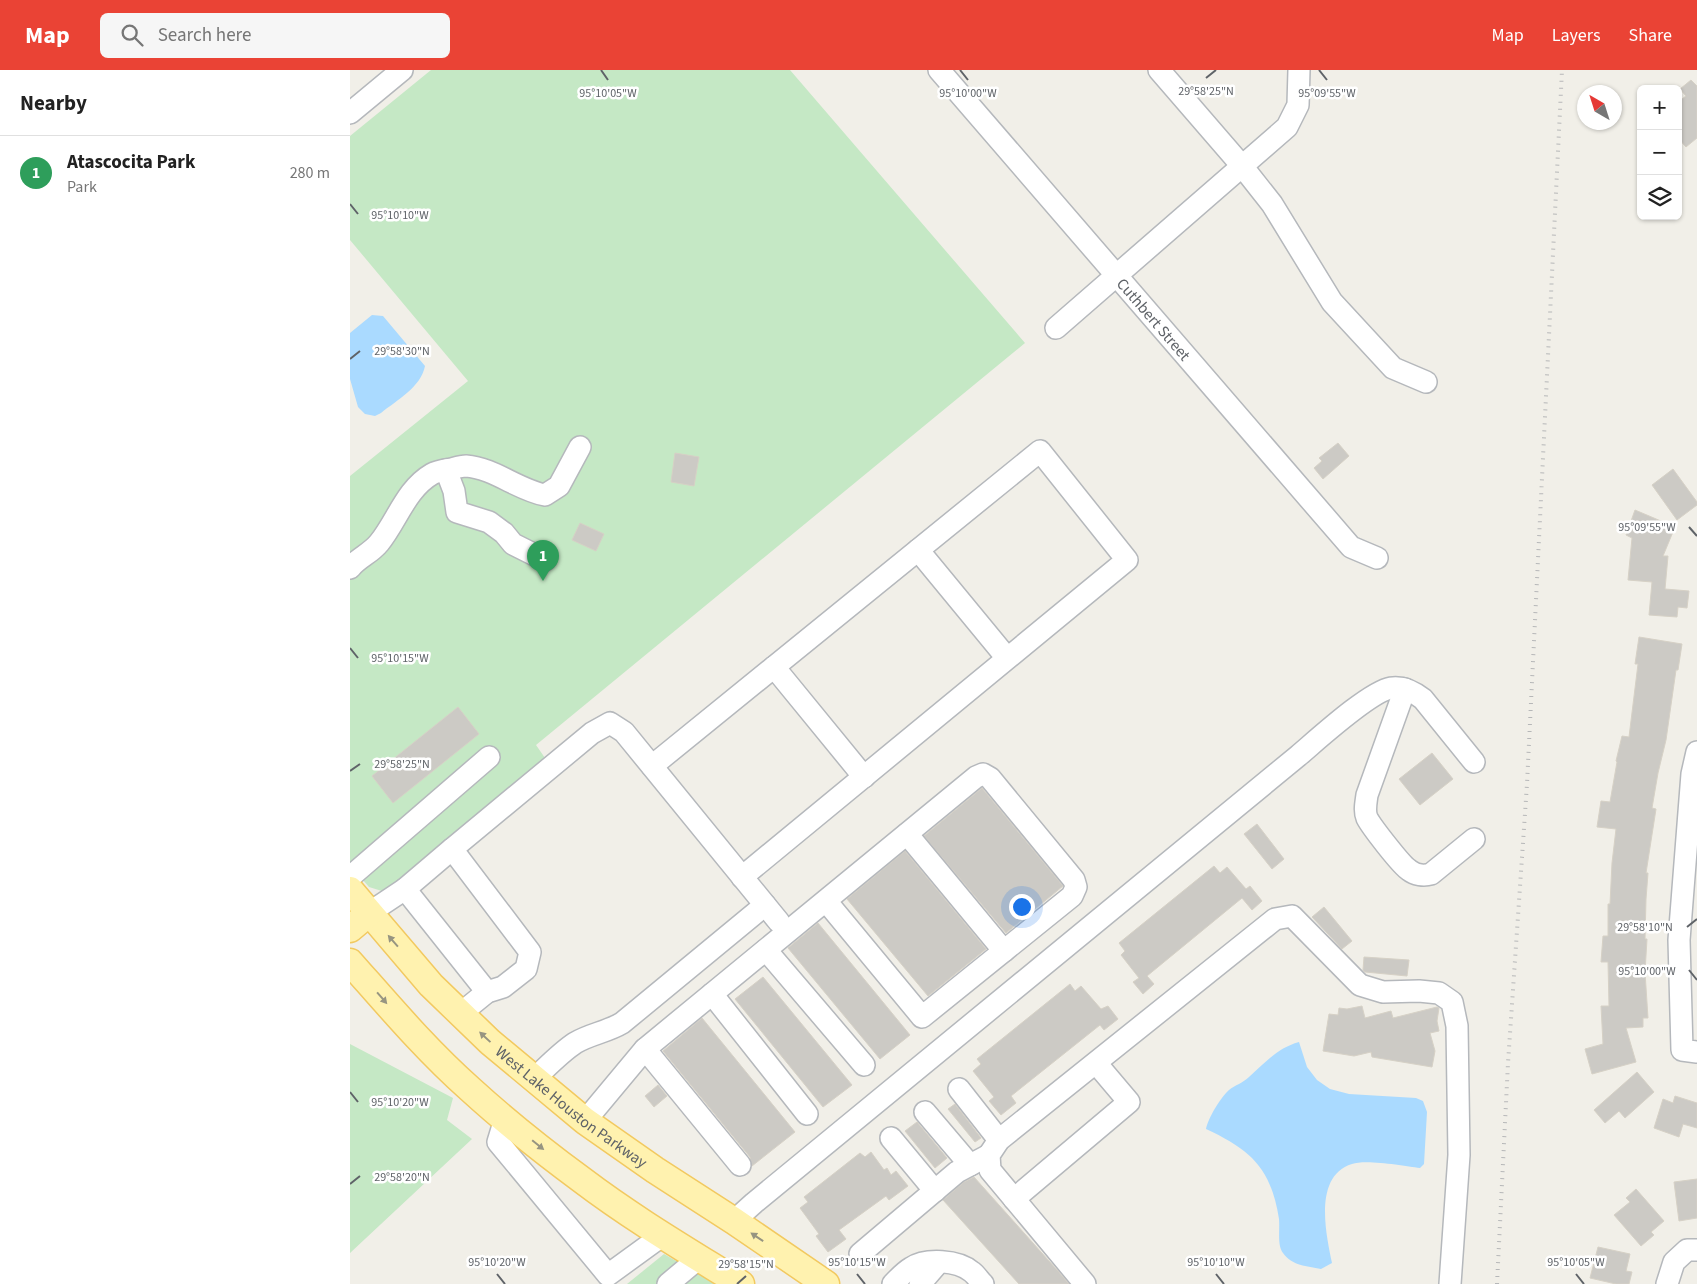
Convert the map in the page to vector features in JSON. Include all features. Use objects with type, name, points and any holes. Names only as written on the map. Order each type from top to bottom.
[{"type":"main road","name":"West Lake Houston Parkway","points":[[350,890],[359,921],[431,985],[490,1042],[584,1121],[826,1284]]},
{"type":"main road","points":[[350,962],[438,1059],[470,1090],[583,1181],[663,1235],[742,1284]]},
{"type":"street","points":[[350,113],[402,70]]},
{"type":"street","name":"Cuthbert Street","points":[[938,70],[1351,547],[1377,558]]},
{"type":"street","points":[[1159,70],[1242,166],[1272,204],[1332,302],[1393,368],[1426,382]]},
{"type":"street","points":[[1056,328],[1287,127],[1298,105],[1299,70]]},
{"type":"street","points":[[350,568],[358,559],[376,546],[387,533],[410,494],[421,482],[434,473],[465,466],[504,478],[536,493],[545,495],[559,486],[580,447]]},
{"type":"street","points":[[652,766],[1040,451],[1126,560],[742,877]]},
{"type":"street","points":[[446,470],[454,491],[457,512],[489,522],[504,533],[514,544],[545,560]]},
{"type":"street","points":[[918,550],[1007,658]]},
{"type":"street","points":[[774,667],[864,777]]},
{"type":"street","points":[[734,1221],[776,1184],[1366,700],[1392,688],[1414,692],[1423,699],[1474,762]]},
{"type":"street","points":[[1405,689],[1367,795],[1365,807],[1367,817],[1371,825],[1409,871],[1424,876],[1431,874],[1474,839]]},
{"type":"street","points":[[359,921],[405,889],[592,733],[610,723],[624,732],[779,922]]},
{"type":"street","points":[[1690,1051],[1678,940],[1692,774],[1697,752]]},
{"type":"street","points":[[350,876],[490,757]]},
{"type":"street","points":[[584,1121],[645,1049],[976,777],[984,774],[990,778],[1074,880],[1076,887],[1072,896],[922,1017],[826,901]]},
{"type":"street","points":[[906,834],[1004,951]]},
{"type":"street","points":[[452,849],[530,952],[526,969],[503,987],[487,992],[460,1014]]},
{"type":"street","points":[[405,889],[487,992]]},
{"type":"street","points":[[534,1079],[576,1042],[622,1023],[765,905]]},
{"type":"street","points":[[860,1254],[957,1172],[994,1147],[1096,1062],[1275,919],[1292,916],[1360,985],[1383,992],[1419,991],[1439,993],[1452,1002],[1457,1026],[1459,1155],[1450,1284]]},
{"type":"street","points":[[766,950],[864,1065]]},
{"type":"street","points":[[712,994],[807,1114]]},
{"type":"street","points":[[645,1049],[740,1164]]},
{"type":"street","points":[[1014,1199],[1129,1102],[1096,1062]]},
{"type":"street","points":[[959,1089],[994,1147],[990,1170],[1085,1284]]},
{"type":"street","points":[[925,1112],[970,1165]]},
{"type":"street","points":[[505,1118],[498,1142],[603,1279],[663,1235]]},
{"type":"street","points":[[890,1138],[935,1191]]},
{"type":"street","points":[[1667,1284],[1674,1262],[1692,1250]]},
{"type":"street","points":[[668,1284],[699,1258]]},
{"type":"street","points":[[894,1284],[912,1266],[926,1262],[959,1265],[972,1272],[983,1284]]},
{"type":"street","points":[[920,1284],[939,1262]]},
{"type":"green space","points":[[431,70],[790,70],[1025,343],[536,745],[545,758],[385,892],[369,887],[350,865],[350,476],[468,381],[350,240],[350,136]]},
{"type":"green space","points":[[350,1044],[453,1098],[447,1120],[472,1139],[350,1253]]},
{"type":"green space","points":[[664,1254],[716,1284],[627,1284]]},
{"type":"water","points":[[372,315],[383,316],[425,366],[423,374],[414,387],[375,416],[365,414],[358,407],[350,379],[350,333]]},
{"type":"water","points":[[1299,1042],[1307,1067],[1317,1080],[1330,1089],[1349,1094],[1416,1098],[1423,1101],[1427,1112],[1424,1164],[1420,1168],[1385,1163],[1358,1163],[1352,1164],[1340,1171],[1332,1180],[1327,1193],[1325,1222],[1332,1263],[1321,1269],[1295,1263],[1283,1253],[1279,1242],[1279,1219],[1275,1201],[1271,1186],[1264,1174],[1247,1153],[1206,1129],[1215,1108],[1229,1090],[1247,1079],[1278,1052]]},
{"type":"building","points":[[1691,80],[1697,86],[1697,138],[1686,147],[1682,142],[1682,99],[1686,96],[1682,91],[1682,87]]},
{"type":"building","points":[[1338,443],[1349,456],[1323,479],[1314,468],[1322,461],[1319,458]]},
{"type":"building","points":[[675,453],[699,457],[694,486],[671,482]]},
{"type":"building","points":[[1673,469],[1697,502],[1697,505],[1677,520],[1652,485]]},
{"type":"building","points":[[1635,510],[1675,527],[1663,556],[1668,556],[1665,589],[1689,591],[1687,608],[1678,607],[1677,617],[1649,615],[1652,582],[1628,580],[1632,538],[1626,535]]},
{"type":"building","points":[[580,523],[604,534],[596,551],[572,540]]},
{"type":"building","points":[[1639,637],[1682,644],[1678,670],[1676,670],[1666,740],[1652,808],[1656,809],[1646,873],[1648,873],[1645,972],[1648,1018],[1643,1018],[1643,1027],[1626,1028],[1636,1062],[1592,1074],[1585,1049],[1603,1044],[1601,1006],[1609,1006],[1608,962],[1601,962],[1603,936],[1608,936],[1608,904],[1610,904],[1616,829],[1597,827],[1601,801],[1610,802],[1622,736],[1629,737],[1638,664],[1635,664]]},
{"type":"building","points":[[458,707],[479,734],[393,803],[372,776]]},
{"type":"building","points":[[1432,753],[1453,779],[1420,805],[1399,779]]},
{"type":"building","points":[[982,788],[1063,886],[1006,933],[924,836]]},
{"type":"building","points":[[1257,824],[1284,859],[1272,869],[1244,834]]},
{"type":"building","points":[[905,851],[986,949],[928,996],[847,899]]},
{"type":"building","points":[[1214,866],[1220,873],[1227,867],[1246,889],[1250,886],[1262,901],[1252,910],[1242,898],[1147,976],[1154,984],[1143,994],[1133,982],[1139,978],[1121,955],[1125,951],[1119,943]]},
{"type":"building","points":[[1324,907],[1352,941],[1342,949],[1312,917]]},
{"type":"building","points":[[818,923],[910,1035],[880,1059],[788,948]]},
{"type":"building","points":[[1364,957],[1409,960],[1407,976],[1365,972],[1363,970]]},
{"type":"building","points":[[763,977],[852,1085],[823,1107],[735,999]]},
{"type":"building","points":[[1070,984],[1075,991],[1081,986],[1101,1009],[1108,1006],[1118,1019],[1104,1030],[1100,1025],[1011,1096],[1016,1103],[1001,1115],[989,1101],[994,1097],[973,1071],[981,1064],[977,1059]]},
{"type":"building","points":[[1362,1006],[1365,1018],[1391,1011],[1393,1018],[1439,1008],[1437,1021],[1439,1031],[1430,1033],[1435,1051],[1432,1067],[1372,1057],[1371,1052],[1354,1056],[1323,1051],[1329,1014],[1338,1015],[1339,1008],[1347,1009]]},
{"type":"building","points":[[702,1018],[795,1132],[752,1166],[750,1157],[663,1051]]},
{"type":"building","points":[[1637,1072],[1654,1092],[1625,1118],[1619,1111],[1605,1123],[1594,1110]]},
{"type":"building","points":[[658,1085],[667,1096],[654,1107],[645,1096]]},
{"type":"building","points":[[1675,1096],[1697,1103],[1697,1128],[1683,1124],[1679,1137],[1654,1128],[1663,1099],[1673,1103]]},
{"type":"building","points":[[955,1104],[981,1138],[975,1142],[948,1109]]},
{"type":"building","points":[[917,1122],[947,1158],[935,1168],[905,1131]]},
{"type":"building","points":[[871,1152],[884,1170],[887,1168],[891,1175],[896,1171],[908,1186],[889,1200],[886,1196],[839,1230],[846,1239],[828,1252],[816,1236],[819,1234],[800,1208],[808,1202],[804,1197],[860,1153],[865,1157]]},
{"type":"building","points":[[974,1177],[1069,1284],[1019,1284],[943,1200],[964,1182]]},
{"type":"building","points":[[1697,1179],[1697,1218],[1679,1221],[1674,1182]]},
{"type":"building","points":[[1636,1189],[1664,1221],[1651,1232],[1654,1235],[1641,1246],[1614,1215],[1630,1202],[1626,1198]]},
{"type":"building","points":[[1598,1247],[1630,1254],[1626,1271],[1632,1272],[1629,1284],[1616,1284],[1590,1278]]},
{"type":"railway","points":[[1497,1284],[1508,1063],[1527,784],[1562,70]]},
{"type":"place","name":"Atascocita Park","points":[[543,581]]}]
